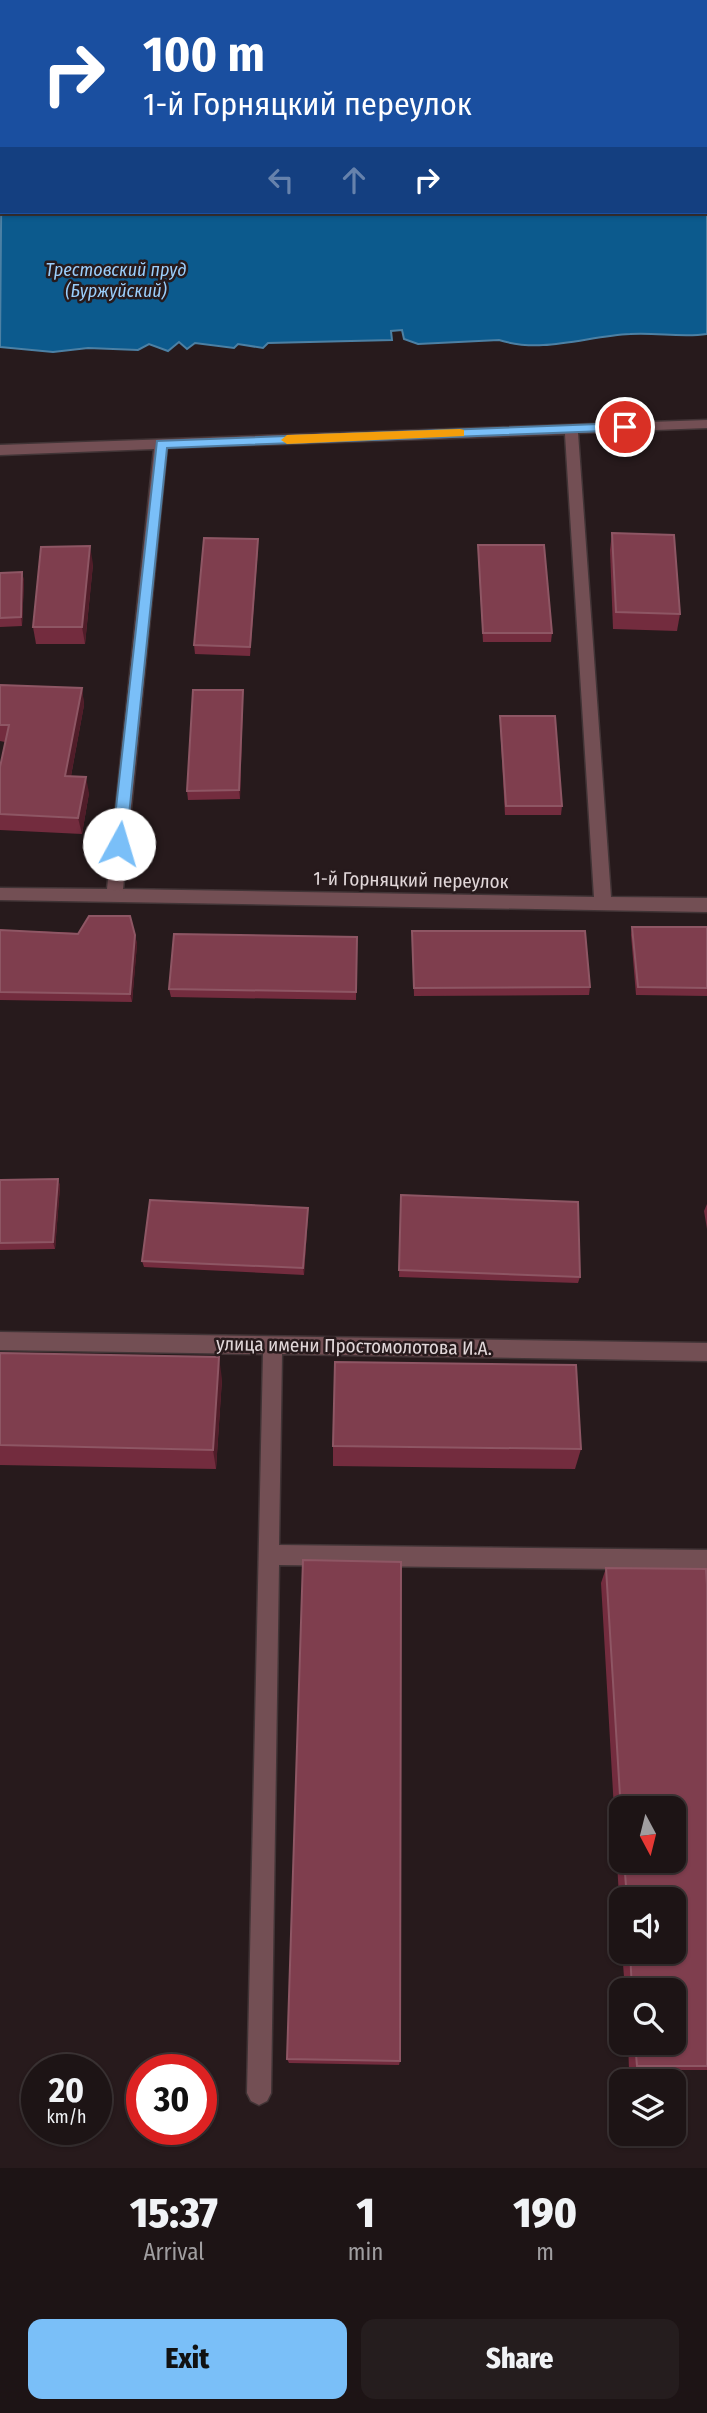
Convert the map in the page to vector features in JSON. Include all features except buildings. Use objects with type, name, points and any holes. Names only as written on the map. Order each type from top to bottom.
[{"type":"street","points":[[0,450],[707,424]]},
{"type":"street","points":[[571,429],[603,903]]},
{"type":"street","points":[[114,897],[161,444]]},
{"type":"street","name":"1-й Горняцкий переулок","points":[[0,894],[707,905]]},
{"type":"street","name":"улица имени Простомолотова И.А.","points":[[0,1340],[707,1352]]},
{"type":"street","points":[[259,2093],[273,1344]]},
{"type":"street","points":[[269,1555],[707,1560]]},
{"type":"water","name":"Трестовский пруд (Буржуйский)","points":[[1,214],[707,214],[707,334],[614,335],[548,345],[515,344],[499,340],[418,344],[404,339],[402,330],[391,331],[392,340],[268,343],[263,348],[238,344],[234,348],[195,343],[187,349],[179,342],[168,351],[149,344],[138,350],[88,348],[53,352],[0,347]]},
{"type":"slow traffic","points":[[287,440],[460,433]]},
{"type":"route","points":[[119,844],[161,444],[625,427]]}]
